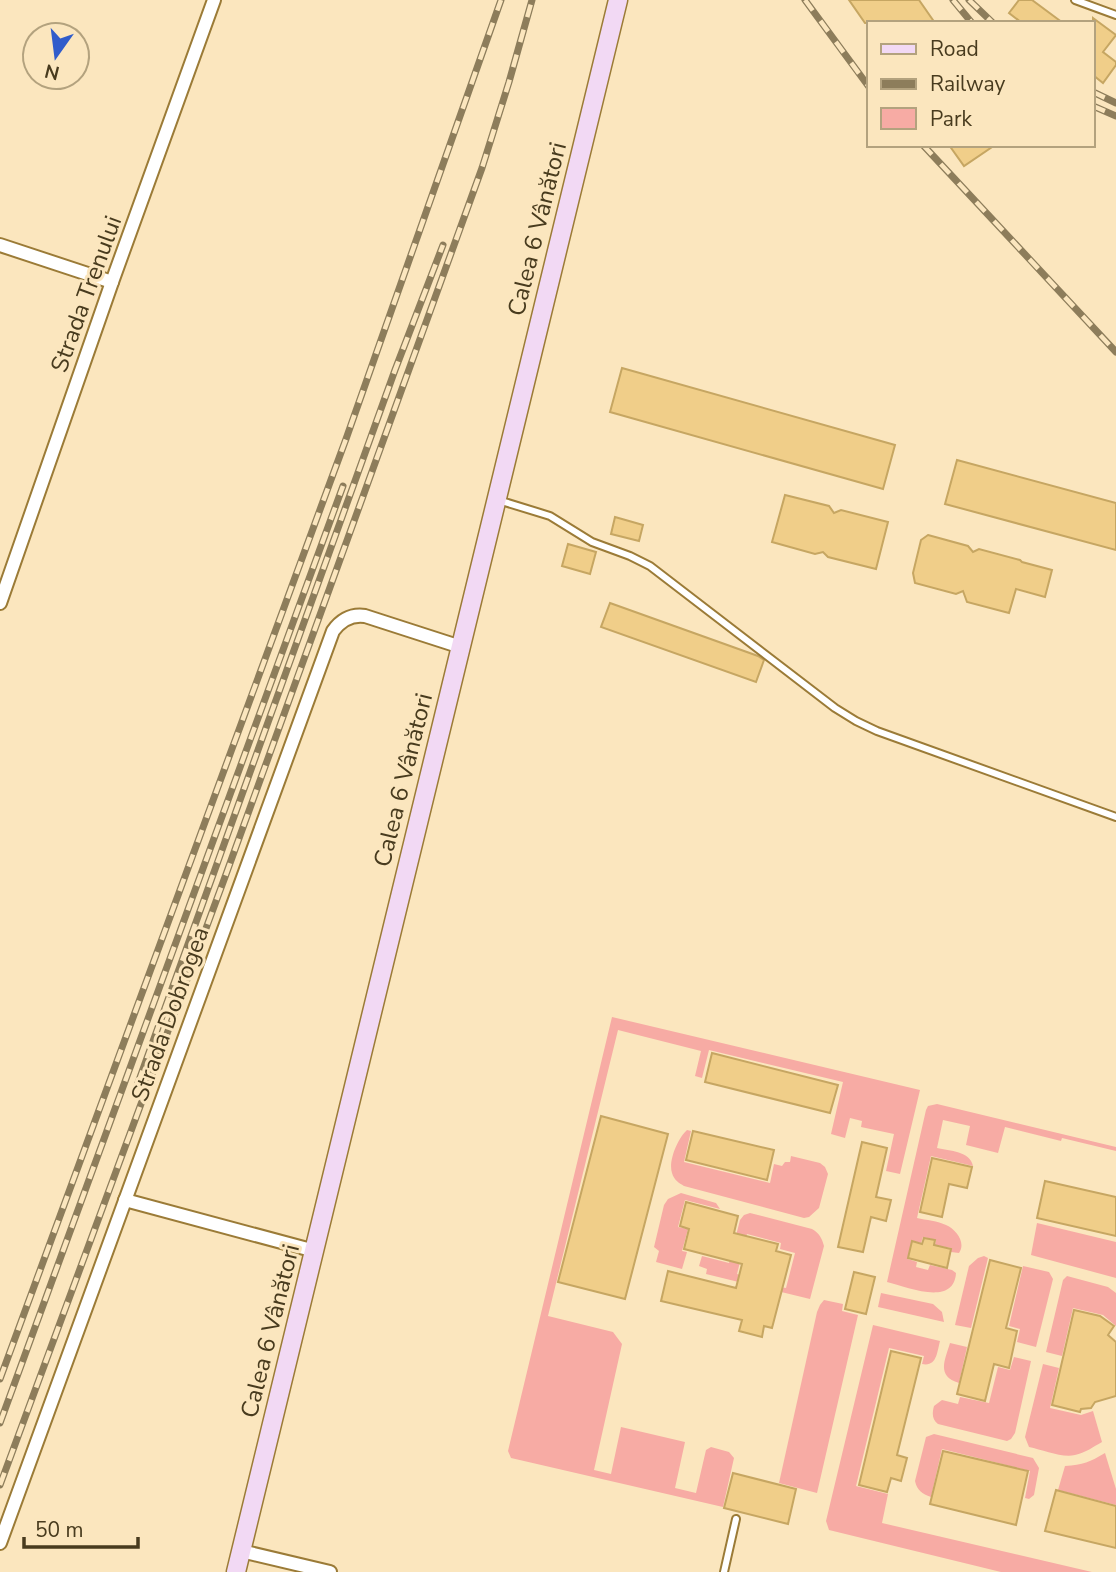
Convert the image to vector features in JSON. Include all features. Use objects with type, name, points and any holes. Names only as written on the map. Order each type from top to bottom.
[{"type":"main road","name":"Calea 6 Vânători","points":[[236,1572],[618,0]]},
{"type":"street","name":"Strada Trenului","points":[[0,603],[214,0]]},
{"type":"street","points":[[0,245],[112,282]]},
{"type":"street","name":"Strada Dobrogea","points":[[0,1542],[332,631],[340,622],[356,614],[461,646]]},
{"type":"street","points":[[125,1200],[315,1251]]},
{"type":"street","points":[[241,1551],[330,1572]]},
{"type":"lane","points":[[1075,0],[1116,15]]},
{"type":"lane","points":[[497,500],[550,516],[592,542],[650,566],[856,722],[1116,817]]},
{"type":"lane","points":[[724,1572],[736,1519]]},
{"type":"green space","points":[[612,1017],[920,1090],[900,1174],[886,1171],[894,1134],[861,1127],[862,1121],[850,1118],[845,1138],[831,1134],[843,1082],[709,1050],[702,1078],[695,1076],[701,1051],[618,1030],[548,1316],[613,1332],[622,1344],[594,1470],[611,1474],[621,1427],[685,1442],[675,1488],[696,1493],[706,1450],[711,1447],[729,1452],[734,1458],[723,1507],[511,1458],[508,1451]]},
{"type":"green space","points":[[937,1104],[1116,1147],[1116,1151],[1005,1127],[998,1153],[966,1145],[970,1126],[943,1120],[937,1148],[968,1157],[973,1166],[931,1156],[917,1218],[950,1227],[959,1237],[961,1249],[959,1253],[951,1252],[951,1248],[935,1245],[936,1240],[923,1237],[921,1243],[912,1241],[908,1259],[917,1262],[916,1267],[928,1270],[930,1265],[956,1273],[953,1283],[947,1289],[928,1292],[887,1282],[926,1110],[928,1106]]},
{"type":"green space","points":[[687,1130],[691,1131],[684,1162],[770,1183],[774,1164],[782,1166],[785,1162],[790,1162],[791,1156],[820,1163],[828,1174],[819,1208],[804,1218],[684,1186],[673,1175],[671,1162],[677,1144]]},
{"type":"green space","points":[[681,1193],[716,1203],[720,1209],[685,1200],[678,1227],[688,1229],[682,1251],[687,1252],[682,1269],[656,1262],[659,1251],[654,1247],[664,1205],[668,1199]]},
{"type":"green space","points":[[750,1213],[812,1229],[820,1236],[824,1246],[810,1299],[773,1290],[774,1286],[786,1288],[795,1253],[780,1249],[781,1243],[747,1234],[737,1274],[761,1281],[759,1287],[706,1274],[707,1269],[699,1266],[702,1256],[729,1263],[740,1220]]},
{"type":"green space","points":[[1037,1223],[1116,1242],[1116,1278],[1031,1255]]},
{"type":"green space","points":[[984,1256],[988,1258],[971,1328],[955,1325],[969,1266]]},
{"type":"green space","points":[[1023,1266],[1049,1272],[1053,1279],[1036,1347],[1017,1342],[1020,1329],[1009,1326]]},
{"type":"green space","points":[[1067,1276],[1108,1287],[1116,1293],[1116,1326],[1103,1315],[1073,1308],[1062,1356],[1046,1352],[1063,1280]]},
{"type":"green space","points":[[881,1293],[933,1304],[942,1312],[944,1322],[878,1307]]},
{"type":"green space","points":[[824,1300],[843,1304],[842,1311],[858,1315],[817,1493],[779,1483],[817,1312]]},
{"type":"green space","points":[[873,1325],[940,1341],[936,1358],[927,1364],[922,1364],[924,1356],[889,1348],[856,1486],[888,1494],[882,1523],[1092,1572],[1001,1572],[829,1530],[826,1521]]},
{"type":"green space","points":[[950,1343],[967,1347],[959,1383],[945,1372]]},
{"type":"green space","points":[[1014,1357],[1031,1361],[1015,1433],[1011,1439],[1007,1441],[936,1422],[933,1416],[934,1406],[942,1400],[958,1404],[960,1397],[989,1403],[998,1367],[1010,1370]]},
{"type":"green space","points":[[1043,1364],[1059,1368],[1050,1408],[1081,1415],[1093,1411],[1102,1442],[1070,1456],[1029,1447],[1025,1437]]},
{"type":"green space","points":[[934,1434],[1033,1458],[1039,1468],[1034,1495],[1029,1499],[1025,1498],[1030,1471],[942,1449],[931,1497],[923,1493],[915,1481],[926,1437]]},
{"type":"green space","points":[[1105,1453],[1116,1489],[1116,1505],[1058,1490],[1065,1466],[1077,1465]]},
{"type":"building","points":[[849,0],[919,0],[934,21],[867,21],[865,23]]},
{"type":"building","points":[[1019,0],[1032,0],[1060,21],[1019,21],[1009,13]]},
{"type":"building","points":[[1093,18],[1116,35],[1103,52],[1116,62],[1116,65],[1103,83],[1095,77]]},
{"type":"building","points":[[950,147],[992,147],[964,166]]},
{"type":"building","points":[[622,368],[895,445],[883,489],[610,412]]},
{"type":"building","points":[[957,460],[1116,503],[1116,550],[945,504]]},
{"type":"building","points":[[785,495],[829,506],[834,513],[841,510],[888,522],[876,569],[828,557],[823,552],[815,554],[772,542]]},
{"type":"building","points":[[615,517],[643,525],[639,541],[611,534]]},
{"type":"building","points":[[928,535],[968,546],[973,552],[979,549],[1052,570],[1045,597],[1016,589],[1009,613],[967,602],[963,591],[956,594],[915,583],[913,573],[921,540]]},
{"type":"building","points":[[568,544],[596,552],[590,574],[562,566]]},
{"type":"building","points":[[610,603],[758,656],[764,660],[756,682],[601,627]]},
{"type":"building","points":[[712,1053],[838,1085],[830,1113],[705,1082]]},
{"type":"building","points":[[601,1116],[668,1134],[625,1299],[558,1282]]},
{"type":"building","points":[[693,1131],[774,1150],[767,1180],[686,1160]]},
{"type":"building","points":[[862,1142],[887,1148],[876,1197],[891,1200],[886,1221],[871,1217],[863,1252],[838,1247]]},
{"type":"building","points":[[932,1158],[972,1167],[967,1188],[949,1184],[942,1217],[920,1212]]},
{"type":"building","points":[[1045,1181],[1116,1197],[1116,1236],[1037,1218]]},
{"type":"building","points":[[686,1202],[738,1216],[734,1233],[778,1244],[776,1251],[791,1255],[772,1328],[764,1326],[762,1337],[739,1331],[742,1320],[661,1301],[668,1271],[736,1288],[742,1264],[684,1249],[689,1229],[680,1226]]},
{"type":"building","points":[[924,1238],[935,1240],[934,1245],[951,1249],[947,1268],[908,1258],[912,1241],[922,1244]]},
{"type":"building","points":[[990,1260],[1021,1268],[1006,1328],[1017,1331],[1009,1368],[994,1364],[985,1401],[957,1394]]},
{"type":"building","points":[[854,1272],[875,1277],[866,1314],[845,1309]]},
{"type":"building","points":[[1074,1310],[1100,1316],[1114,1326],[1108,1335],[1116,1342],[1116,1396],[1095,1402],[1091,1408],[1081,1409],[1080,1412],[1052,1405]]},
{"type":"building","points":[[891,1351],[921,1358],[897,1455],[907,1458],[901,1481],[891,1478],[887,1492],[859,1485]]},
{"type":"building","points":[[943,1451],[1028,1471],[1016,1525],[930,1504]]},
{"type":"building","points":[[733,1473],[796,1489],[788,1524],[724,1508]]},
{"type":"building","points":[[1056,1490],[1116,1506],[1116,1548],[1045,1531]]},
{"type":"railway","points":[[0,1379],[346,439],[501,0]]},
{"type":"railway","points":[[0,1485],[225,877],[482,168],[532,0]]},
{"type":"railway","points":[[805,0],[867,84]]},
{"type":"railway","points":[[953,0],[970,21]]},
{"type":"railway","points":[[969,0],[991,21]]},
{"type":"railway","points":[[1095,93],[1116,103]]},
{"type":"railway","points":[[1095,107],[1116,116]]},
{"type":"railway","points":[[925,147],[1116,352]]},
{"type":"railway","points":[[138,1083],[395,370],[443,245]]},
{"type":"railway","points":[[0,1423],[343,486]]}]
